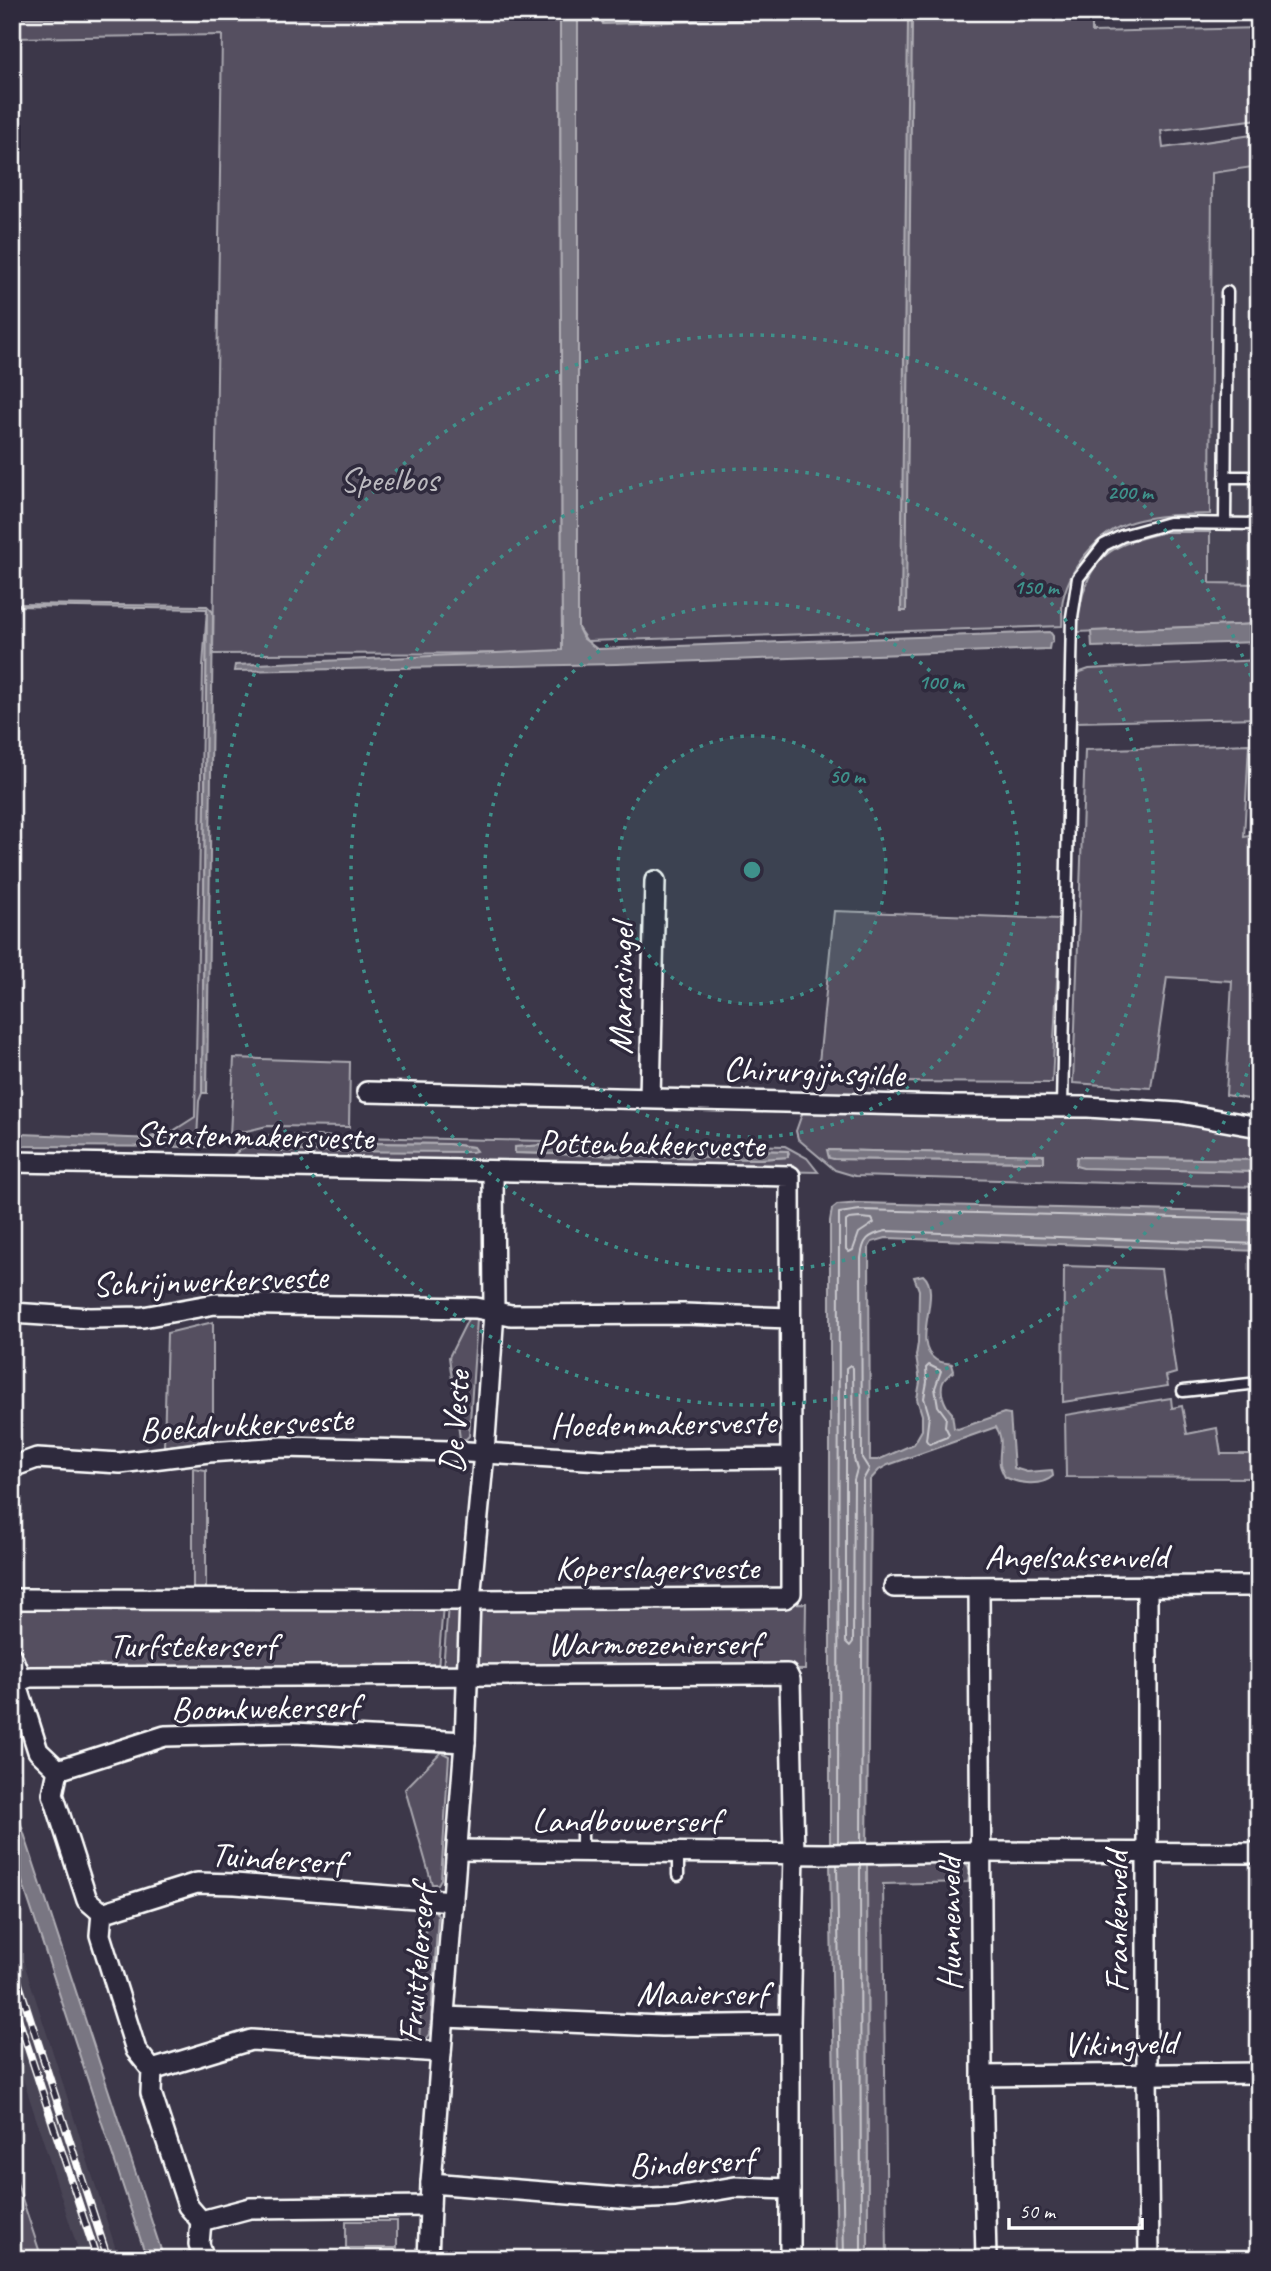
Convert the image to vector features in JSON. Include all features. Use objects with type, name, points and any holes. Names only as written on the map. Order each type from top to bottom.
[{"type":"street","name":"Marasingel","points":[[650,1098],[655,881]]},
{"type":"street","name":"Chirurgijnsgilde","points":[[367,1092],[1062,1107],[1179,1112],[1259,1126]]},
{"type":"street","name":"Stratenmakersveste","points":[[12,1161],[493,1172]]},
{"type":"street","name":"De Veste","points":[[467,1675],[470,1600],[494,1312],[493,1172]]},
{"type":"street","name":"Pottenbakkersveste","points":[[493,1172],[790,1176],[790,1318]]},
{"type":"street","name":"Schrijnwerkersveste","points":[[12,1313],[90,1318],[143,1317],[215,1304],[476,1308],[494,1312]]},
{"type":"street","points":[[494,1312],[511,1315],[684,1314],[790,1318]]},
{"type":"street","name":"Hoedenmakersveste","points":[[484,1453],[602,1460],[791,1458],[790,1318]]},
{"type":"street","name":"Boekdrukkersveste","points":[[12,1467],[37,1458],[120,1463],[283,1447],[484,1453]]},
{"type":"street","name":"Koperslagersveste","points":[[470,1600],[785,1598],[791,1593],[791,1458]]},
{"type":"street","name":"Frankenveld","points":[[1147,1586],[1149,2259]]},
{"type":"street","name":"Angelsaksenveld","points":[[894,1587],[1259,1586]]},
{"type":"street","name":"Hunnenveld","points":[[979,1588],[986,2259]]},
{"type":"street","points":[[12,1599],[470,1600]]},
{"type":"street","points":[[12,1657],[21,1680],[18,1688],[38,1751],[58,1770],[53,1794],[87,1900],[102,1913],[100,1935],[136,2050],[152,2070],[151,2093],[183,2193],[188,2206],[201,2221],[199,2244],[204,2259]]},
{"type":"street","name":"Warmoezenierserf","points":[[467,1675],[787,1674],[790,1680],[794,1853]]},
{"type":"street","name":"Turfstekerserf","points":[[21,1680],[30,1677],[467,1675]]},
{"type":"street","name":"Fruittelerserf","points":[[428,2259],[431,2183],[458,1850],[467,1675]]},
{"type":"street","name":"Boomkwekerserf","points":[[58,1770],[165,1736],[294,1733],[465,1742]]},
{"type":"street","name":"Landbouwerserf","points":[[458,1850],[825,1854],[1148,1851],[1259,1853]]},
{"type":"street","name":"Maaierserf","points":[[444,2017],[662,2026],[790,2024],[794,1853]]},
{"type":"street","name":"Tuinderserf","points":[[102,1913],[197,1883],[453,1901]]},
{"type":"street","name":"Binderserf","points":[[431,2183],[631,2199],[675,2197],[734,2187],[790,2189],[790,2024]]},
{"type":"street","points":[[152,2070],[250,2040],[441,2052]]},
{"type":"street","name":"Vikingveld","points":[[982,2076],[1259,2073]]},
{"type":"street","points":[[790,2189],[790,2259]]},
{"type":"street","points":[[201,2221],[250,2208],[430,2206]]},
{"type":"lane","points":[[1225,523],[1227,292]]},
{"type":"lane","points":[[1225,477],[1259,477]]},
{"type":"lane","points":[[1062,1107],[1072,617],[1079,578],[1104,545],[1122,536],[1169,523],[1259,523]]},
{"type":"lane","points":[[1182,1391],[1259,1383]]},
{"type":"lane","points":[[582,1830],[582,1852]]},
{"type":"lane","points":[[678,1852],[678,1875]]},
{"type":"shaded area","points":[[1259,166],[1259,584],[1210,583],[1212,173]]},
{"type":"shaded area","points":[[12,1926],[119,2259],[81,2259],[12,2045]]},
{"type":"green space","name":"Speelbos","points":[[411,12],[556,12],[560,15],[562,653],[213,654],[222,35],[12,38],[12,18],[218,18]]},
{"type":"green space","points":[[578,12],[1092,12],[1092,32],[1259,28],[1259,119],[1161,131],[1163,148],[1259,134],[1259,166],[1212,173],[1210,514],[1139,520],[1125,524],[1101,539],[1081,560],[1067,585],[1062,602],[1062,626],[587,641],[578,628]]},
{"type":"green space","points":[[1165,532],[1210,532],[1210,583],[1259,584],[1259,624],[1078,632],[1083,595],[1099,562],[1123,545]]},
{"type":"green space","points":[[207,609],[202,1093],[199,1101],[197,1140],[150,1137],[173,1131],[195,1117],[203,666]]},
{"type":"green space","points":[[1259,660],[1259,718],[1075,722],[1075,674],[1089,669]]},
{"type":"green space","points":[[1249,744],[1244,837],[1259,834],[1259,1101],[1226,1095],[1232,981],[1167,977],[1151,1088],[1073,1083],[1085,750]]},
{"type":"green space","points":[[834,911],[1060,919],[1052,1083],[877,1082],[874,1094],[816,1093]]},
{"type":"green space","points":[[234,1058],[350,1062],[349,1127],[267,1126],[230,1135]]},
{"type":"green space","points":[[803,1111],[1154,1117],[1259,1135],[1259,1160],[1077,1157],[1076,1166],[1259,1172],[1259,1187],[855,1176],[835,1170],[798,1139],[796,1131]],"holes":[[[828,1150],[1043,1155],[1044,1162],[834,1159],[829,1157]]]},
{"type":"green space","points":[[262,1135],[785,1146],[807,1158],[818,1172],[240,1160],[233,1155]],"holes":[[[271,1142],[448,1144],[473,1147],[269,1148]],[[546,1145],[788,1151],[789,1153],[787,1157],[760,1159],[515,1153],[516,1147]]]},
{"type":"green space","points":[[1064,1266],[1161,1269],[1176,1373],[1166,1376],[1168,1386],[1063,1402]]},
{"type":"green space","points":[[469,1317],[477,1319],[469,1436],[460,1439],[449,1357]]},
{"type":"green space","points":[[213,1322],[213,1439],[164,1447],[167,1333]]},
{"type":"green space","points":[[1171,1398],[1172,1408],[1182,1406],[1187,1434],[1217,1428],[1221,1454],[1259,1454],[1259,1478],[1066,1477],[1065,1415]]},
{"type":"green space","points":[[193,1468],[206,1470],[206,1591],[193,1591]]},
{"type":"green space","points":[[806,1603],[805,1670],[479,1667],[480,1608]]},
{"type":"green space","points":[[443,1605],[438,1669],[23,1669],[12,1631],[12,1607]]},
{"type":"green space","points":[[448,1605],[458,1608],[464,1618],[459,1664],[455,1668],[443,1669]]},
{"type":"green space","points":[[441,1752],[449,1756],[441,1879],[438,1884],[432,1884],[405,1789]]},
{"type":"green space","points":[[967,1864],[970,1872],[968,1882],[883,1884],[887,2259],[868,2259],[867,1865]]},
{"type":"green space","points":[[427,1905],[433,1907],[438,1916],[430,2034],[425,2041],[419,2041]]},
{"type":"green space","points":[[12,2168],[42,2259],[12,2258]]},
{"type":"green space","points":[[346,2221],[397,2221],[397,2248],[346,2248]]},
{"type":"water","points":[[12,12],[411,12],[218,18],[12,18]]},
{"type":"water","points":[[556,12],[578,13],[578,628],[583,638],[597,649],[1050,632],[1053,642],[1050,643],[1049,649],[616,664],[234,671],[235,665],[562,650],[560,15]]},
{"type":"water","points":[[749,12],[1007,12],[916,15],[912,19],[906,611],[901,611],[908,18],[904,15],[602,22],[746,16]]},
{"type":"water","points":[[12,604],[207,606],[213,612],[207,1093],[202,1093],[207,609]]},
{"type":"water","points":[[1259,624],[1259,642],[1092,647],[1091,631]]},
{"type":"water","points":[[21,1134],[209,1141],[209,1147],[22,1146]]},
{"type":"water","points":[[271,1142],[448,1144],[473,1147],[476,1151],[283,1151],[268,1147]]},
{"type":"water","points":[[546,1145],[788,1151],[788,1157],[760,1159],[515,1153],[515,1147]]},
{"type":"water","points":[[827,1150],[1044,1155],[1044,1162],[834,1159],[829,1158]]},
{"type":"water","points":[[1077,1157],[1259,1160],[1259,1172],[1083,1168],[1076,1166]]},
{"type":"water","points":[[860,1203],[1259,1213],[1259,1251],[886,1238],[872,1242],[869,1247],[870,1460],[878,1460],[914,1444],[922,1430],[922,1415],[917,1399],[920,1382],[916,1356],[919,1290],[914,1277],[923,1275],[930,1293],[926,1330],[929,1352],[936,1360],[952,1364],[954,1371],[945,1379],[942,1392],[952,1413],[954,1428],[958,1429],[1004,1413],[1010,1414],[1014,1468],[1027,1472],[1052,1470],[1053,1476],[1042,1482],[1030,1483],[1005,1477],[1000,1465],[1001,1441],[996,1427],[888,1465],[870,1480],[868,2259],[837,2259],[830,1861],[830,1221],[832,1209],[837,1205]]},
{"type":"water","points":[[12,1797],[164,2259],[147,2259],[12,1851]]},
{"type":"railway","points":[[12,1962],[108,2259]]},
{"type":"railway","points":[[12,1999],[97,2259]]}]
